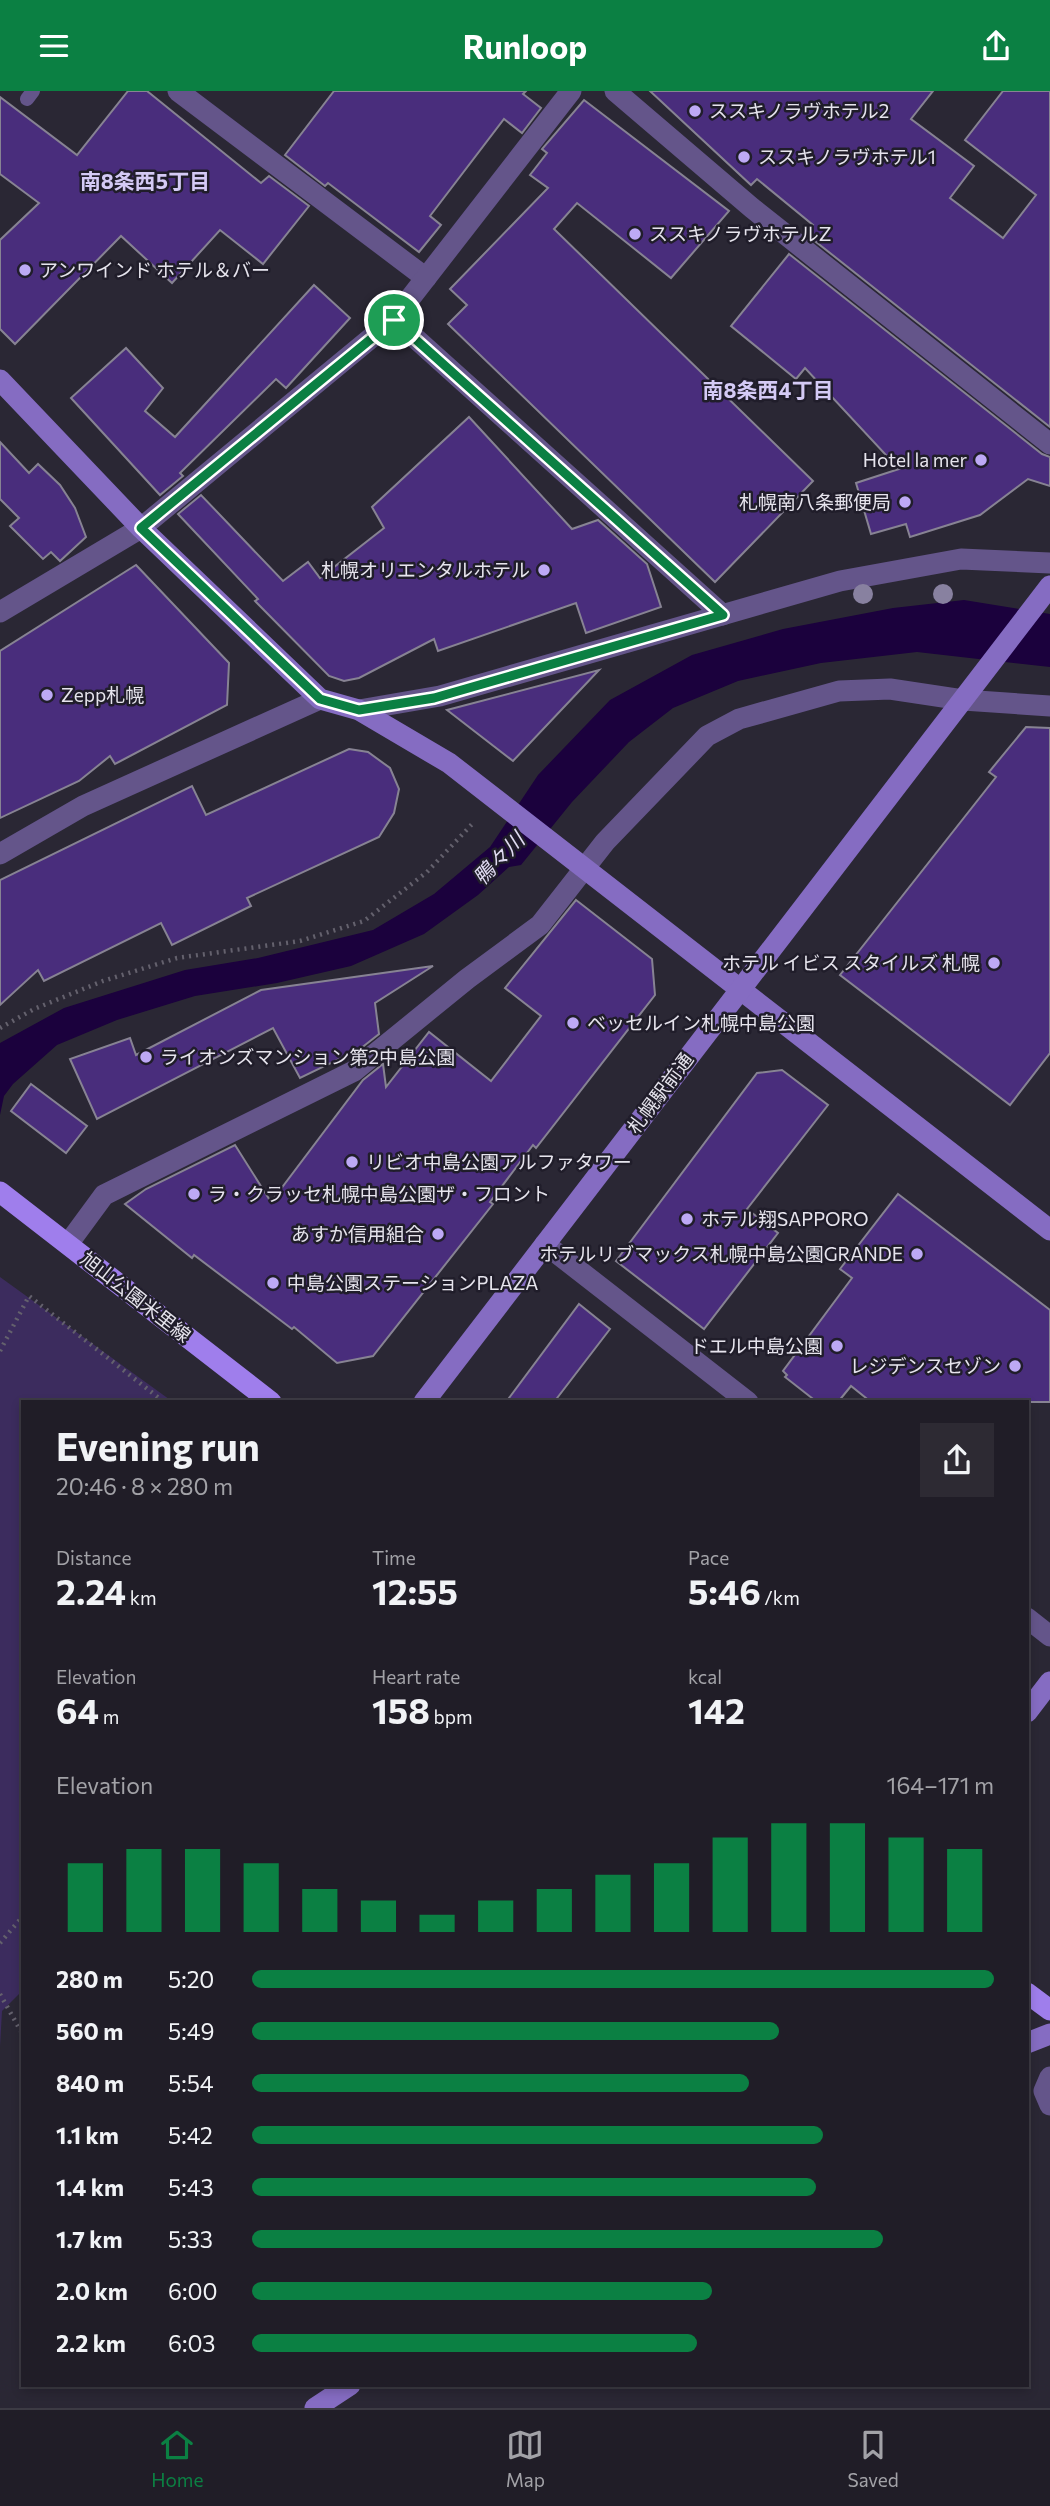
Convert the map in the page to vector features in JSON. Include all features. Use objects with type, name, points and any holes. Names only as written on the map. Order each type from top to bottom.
[{"type":"main road","name":"旭山公園米里線","points":[[0,1192],[268,1400]]},
{"type":"main road","points":[[1029,1994],[1050,2010]]},
{"type":"street","points":[[178,91],[426,278]]},
{"type":"street","points":[[0,612],[141,528],[394,320],[571,91]]},
{"type":"street","points":[[615,91],[752,208],[1050,445]]},
{"type":"street","points":[[394,320],[723,615]]},
{"type":"street","points":[[0,380],[141,528],[320,699],[359,710],[449,763],[1050,1230]]},
{"type":"street","points":[[359,710],[440,697],[839,581],[961,559],[1050,562]]},
{"type":"street","name":"札幌駅前通","points":[[427,1400],[1050,586]]},
{"type":"street","points":[[68,1244],[104,1195],[354,1071],[467,979],[540,925],[605,842],[707,736],[739,719],[839,691],[890,689],[963,700],[1050,706]]},
{"type":"street","points":[[0,854],[83,806],[320,699]]},
{"type":"street","points":[[545,1244],[745,1400]]},
{"type":"street","points":[[1029,1620],[1050,1636]]},
{"type":"street","points":[[1029,1709],[1050,1682]]},
{"type":"street","points":[[1029,2042],[1050,2035]]},
{"type":"street","points":[[1050,2077],[1044,2091],[1050,2105]]},
{"type":"street","points":[[315,2408],[347,2387]]},
{"type":"path","points":[[0,1028],[34,1009],[103,981],[177,958],[300,941],[364,921],[427,871],[475,821]]},
{"type":"path","points":[[0,1351],[29,1296],[161,1400]]},
{"type":"path","points":[[0,1943],[21,1918]]},
{"type":"path","points":[[0,1994],[21,2031]]},
{"type":"shaded area","points":[[0,1277],[170,1400],[21,1400],[21,1992],[2,2011],[0,2047]]},
{"type":"water","name":"鴨々川","points":[[964,600],[1050,614],[1050,667],[917,652],[821,663],[738,681],[673,708],[629,742],[572,802],[521,865],[509,867],[478,895],[424,934],[351,966],[277,983],[195,996],[117,1020],[57,1045],[13,1084],[4,1096],[0,1115],[0,1043],[64,1008],[185,970],[258,958],[373,930],[434,894],[490,847],[538,775],[610,700],[692,655],[783,629],[893,608]]},
{"type":"building","points":[[128,91],[147,91],[261,183],[269,176],[309,206],[263,264],[220,230],[172,283],[121,236],[15,344],[0,329],[0,240],[39,203],[0,174],[0,97],[77,155]]},
{"type":"building","points":[[334,91],[526,91],[523,94],[541,108],[522,133],[504,119],[430,216],[441,225],[419,252],[328,183],[325,186],[285,155]]},
{"type":"building","points":[[650,91],[933,91],[911,119],[974,166],[950,198],[1003,238],[1036,195],[965,140],[1003,91],[1050,91],[1050,427],[806,234],[813,225],[757,179],[751,185]]},
{"type":"building","points":[[584,100],[729,211],[671,278],[577,203],[554,229],[813,481],[715,582],[448,324],[467,305],[450,289],[548,188],[530,175],[547,153],[542,149]]},
{"type":"building","points":[[789,254],[1042,454],[1050,457],[1050,486],[1028,479],[980,515],[910,537],[906,524],[871,534],[856,483],[899,469],[805,368],[796,379],[731,326]]},
{"type":"building","points":[[314,285],[350,318],[286,388],[276,379],[180,473],[183,476],[160,495],[71,398],[126,348],[163,388],[145,411],[175,437]]},
{"type":"building","points":[[469,417],[572,529],[598,520],[647,564],[661,607],[586,633],[576,603],[438,651],[434,639],[359,678],[344,681],[329,676],[255,601],[258,599],[178,514],[201,495],[283,581],[308,562],[320,578],[384,528],[372,507]]},
{"type":"building","points":[[0,442],[29,473],[38,464],[60,485],[75,508],[86,537],[60,561],[51,552],[43,559],[10,526],[19,518],[0,499]]},
{"type":"building","points":[[136,565],[229,663],[227,705],[115,764],[110,756],[79,781],[0,818],[0,651]]},
{"type":"building","points":[[599,670],[513,761],[447,710]]},
{"type":"building","points":[[1026,727],[1050,728],[1050,1053],[1010,1105],[840,975],[996,777],[989,772]]},
{"type":"building","points":[[349,749],[368,752],[390,768],[399,789],[394,813],[379,837],[247,898],[251,906],[172,945],[161,923],[44,981],[38,970],[0,1005],[0,880],[192,786],[206,815]]},
{"type":"building","points":[[576,900],[652,959],[655,995],[536,1148],[533,1145],[490,1202],[493,1204],[373,1356],[337,1363],[294,1327],[292,1329],[194,1255],[192,1258],[125,1204],[146,1189],[235,1145],[271,1202],[363,1080],[383,1064],[386,1087],[429,1032],[491,1081],[541,1016],[505,988]]},
{"type":"building","points":[[433,966],[375,1003],[379,1034],[360,1049],[300,1078],[273,1028],[97,1119],[70,1059],[130,1038],[136,1055],[261,990]]},
{"type":"building","points":[[782,1070],[828,1105],[747,1209],[778,1233],[704,1329],[616,1261],[757,1073]]},
{"type":"building","points":[[31,1084],[87,1126],[66,1153],[11,1111]]},
{"type":"building","points":[[898,1194],[1050,1310],[1050,1402],[868,1400],[851,1386],[840,1400],[814,1400],[785,1377],[787,1375],[783,1371],[852,1278],[840,1269]]},
{"type":"building","points":[[579,1304],[610,1329],[556,1400],[507,1400]]},
{"type":"place","name":"ススキノラヴホテル2","points":[[695,111]]},
{"type":"place","name":"ススキノラヴホテル1","points":[[744,157]]},
{"type":"place","name":"ススキノラヴホテルZ","points":[[635,234]]},
{"type":"place","name":"アンワインド ホテル＆バー","points":[[25,270]]},
{"type":"place","name":"Hotel la mer","points":[[981,460]]},
{"type":"place","name":"札幌南八条郵便局","points":[[905,502]]},
{"type":"place","name":"札幌オリエンタルホテル","points":[[544,570]]},
{"type":"place","name":"Zepp札幌","points":[[47,695]]},
{"type":"place","name":"ホテル イビス スタイルズ 札幌","points":[[994,963]]},
{"type":"place","name":"ベッセルイン札幌中島公園","points":[[573,1023]]},
{"type":"place","name":"ライオンズマンション第2中島公園","points":[[146,1057]]},
{"type":"place","name":"リビオ中島公園アルファタワー","points":[[352,1162]]},
{"type":"place","name":"ラ・クラッセ札幌中島公園ザ・フロント","points":[[194,1194]]},
{"type":"place","name":"ホテル翔SAPPORO","points":[[687,1219]]},
{"type":"place","name":"あすか信用組合","points":[[438,1234]]},
{"type":"place","name":"ホテルリブマックス札幌中島公園GRANDE","points":[[917,1254]]},
{"type":"place","name":"中島公園ステーションPLAZA","points":[[273,1283]]},
{"type":"place","name":"ドエル中島公園","points":[[837,1346]]},
{"type":"place","name":"レジデンスセゾン","points":[[1015,1366]]},
{"type":"district","name":"南8条西5丁目","points":[[145,182]]},
{"type":"district","name":"南8条西4丁目","points":[[768,391]]},
{"type":"route","points":[[394,320],[723,615],[434,698],[359,710],[320,699],[141,528],[394,320]]}]
